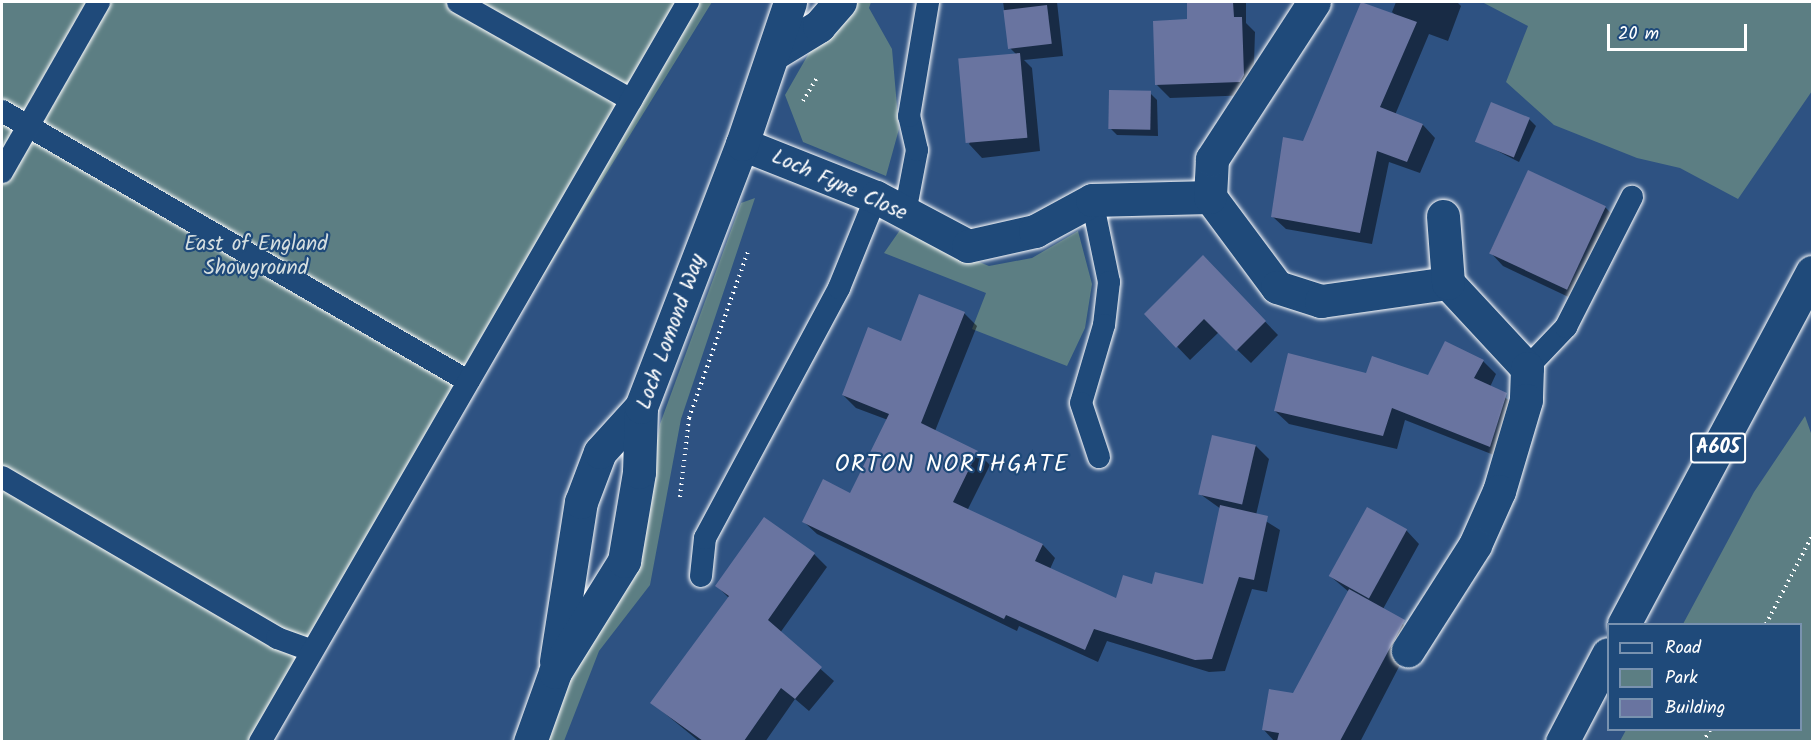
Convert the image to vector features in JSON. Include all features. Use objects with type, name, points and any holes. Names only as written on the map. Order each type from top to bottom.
[{"type":"street","name":"Loch Lomond Way","points":[[530,741],[555,672],[624,561],[639,472],[640,407],[742,144],[775,53],[790,2]]},
{"type":"street","points":[[775,53],[819,26],[840,2]]},
{"type":"street","points":[[1314,2],[1212,159],[1210,197],[1277,287],[1321,301],[1448,283]]},
{"type":"street","name":"Loch Fyne Close","points":[[742,144],[876,197],[968,246],[1035,231],[1092,200],[1210,197]]},
{"type":"street","points":[[1408,650],[1474,545],[1499,491],[1526,400],[1527,368],[1448,283],[1443,216]]},
{"type":"street","name":"A605","points":[[1625,623],[1812,272]]},
{"type":"street","points":[[555,672],[581,502],[600,452],[640,407]]},
{"type":"street","points":[[1562,741],[1607,656]]},
{"type":"lane","points":[[2,172],[99,2]]},
{"type":"lane","points":[[458,2],[631,99]]},
{"type":"lane","points":[[261,741],[688,2]]},
{"type":"lane","points":[[905,213],[917,150],[909,116],[928,2]]},
{"type":"lane","points":[[2,111],[468,381]]},
{"type":"lane","points":[[701,576],[705,538],[839,288],[876,197]]},
{"type":"lane","points":[[1527,368],[1566,327],[1632,197]]},
{"type":"lane","points":[[1092,200],[1109,282],[1104,325],[1081,404],[1099,457]]},
{"type":"lane","points":[[2,477],[277,638],[312,651]]},
{"type":"path","points":[[780,159],[798,109],[821,70]]},
{"type":"path","points":[[677,507],[689,418],[753,238]]},
{"type":"path","points":[[1767,623],[1812,536]]},
{"type":"green space","name":"East of England Showground","points":[[2,2],[712,2],[312,651],[265,741],[2,741]]},
{"type":"green space","points":[[851,2],[871,2],[869,8],[892,49],[899,129],[886,176],[803,142],[785,95],[813,46]]},
{"type":"green space","points":[[1482,2],[1812,2],[1812,91],[1738,199],[1680,168],[1637,158],[1554,125],[1506,82],[1528,26]]},
{"type":"green space","points":[[755,198],[681,419],[650,585],[599,651],[564,741],[543,742],[575,658],[633,580],[660,424],[741,203]]},
{"type":"green space","points":[[900,230],[989,266],[1032,258],[1078,231],[1092,284],[1085,328],[1067,366],[972,329],[986,293],[884,253]]},
{"type":"green space","points":[[1805,416],[1812,436],[1812,741],[1620,741],[1625,731],[1802,731],[1802,623],[1684,623],[1754,492]]},
{"type":"building","points":[[1187,2],[1233,2],[1234,17],[1242,17],[1244,75],[1240,82],[1155,85],[1153,21],[1187,19]]},
{"type":"building","points":[[1361,2],[1417,22],[1380,107],[1423,124],[1407,162],[1377,151],[1360,233],[1271,217],[1283,137],[1303,141]]},
{"type":"building","points":[[1047,5],[1052,44],[1008,49],[1003,10]]},
{"type":"building","points":[[1020,53],[1027,138],[966,143],[958,58]]},
{"type":"building","points":[[1109,90],[1151,91],[1150,130],[1108,129]]},
{"type":"building","points":[[1491,102],[1530,118],[1514,158],[1475,142]]},
{"type":"building","points":[[1528,170],[1606,206],[1567,290],[1489,253]]},
{"type":"building","points":[[1203,255],[1266,321],[1236,351],[1204,319],[1176,348],[1144,314]]},
{"type":"building","points":[[919,294],[965,312],[921,423],[978,451],[953,502],[1043,544],[1035,561],[1116,598],[1123,575],[1152,584],[1155,572],[1203,584],[1220,505],[1268,516],[1254,580],[1239,577],[1212,659],[1195,660],[1094,629],[1085,650],[1006,615],[1004,619],[802,522],[823,479],[850,493],[889,414],[842,395],[868,327],[901,341]]},
{"type":"building","points":[[1445,341],[1484,360],[1474,378],[1507,393],[1490,447],[1392,408],[1383,436],[1274,411],[1288,353],[1366,373],[1372,356],[1428,375]]},
{"type":"building","points":[[1212,435],[1256,445],[1242,505],[1198,494]]},
{"type":"building","points":[[1367,507],[1407,529],[1369,598],[1329,576]]},
{"type":"building","points":[[764,517],[815,553],[768,620],[822,667],[795,699],[781,688],[744,741],[703,741],[650,703],[729,596],[715,586]]},
{"type":"building","points":[[1349,589],[1405,620],[1340,741],[1277,741],[1279,733],[1262,730],[1269,689],[1293,693]]},
{"type":"district","name":"ORTON NORTHGATE","points":[[952,465]]}]
